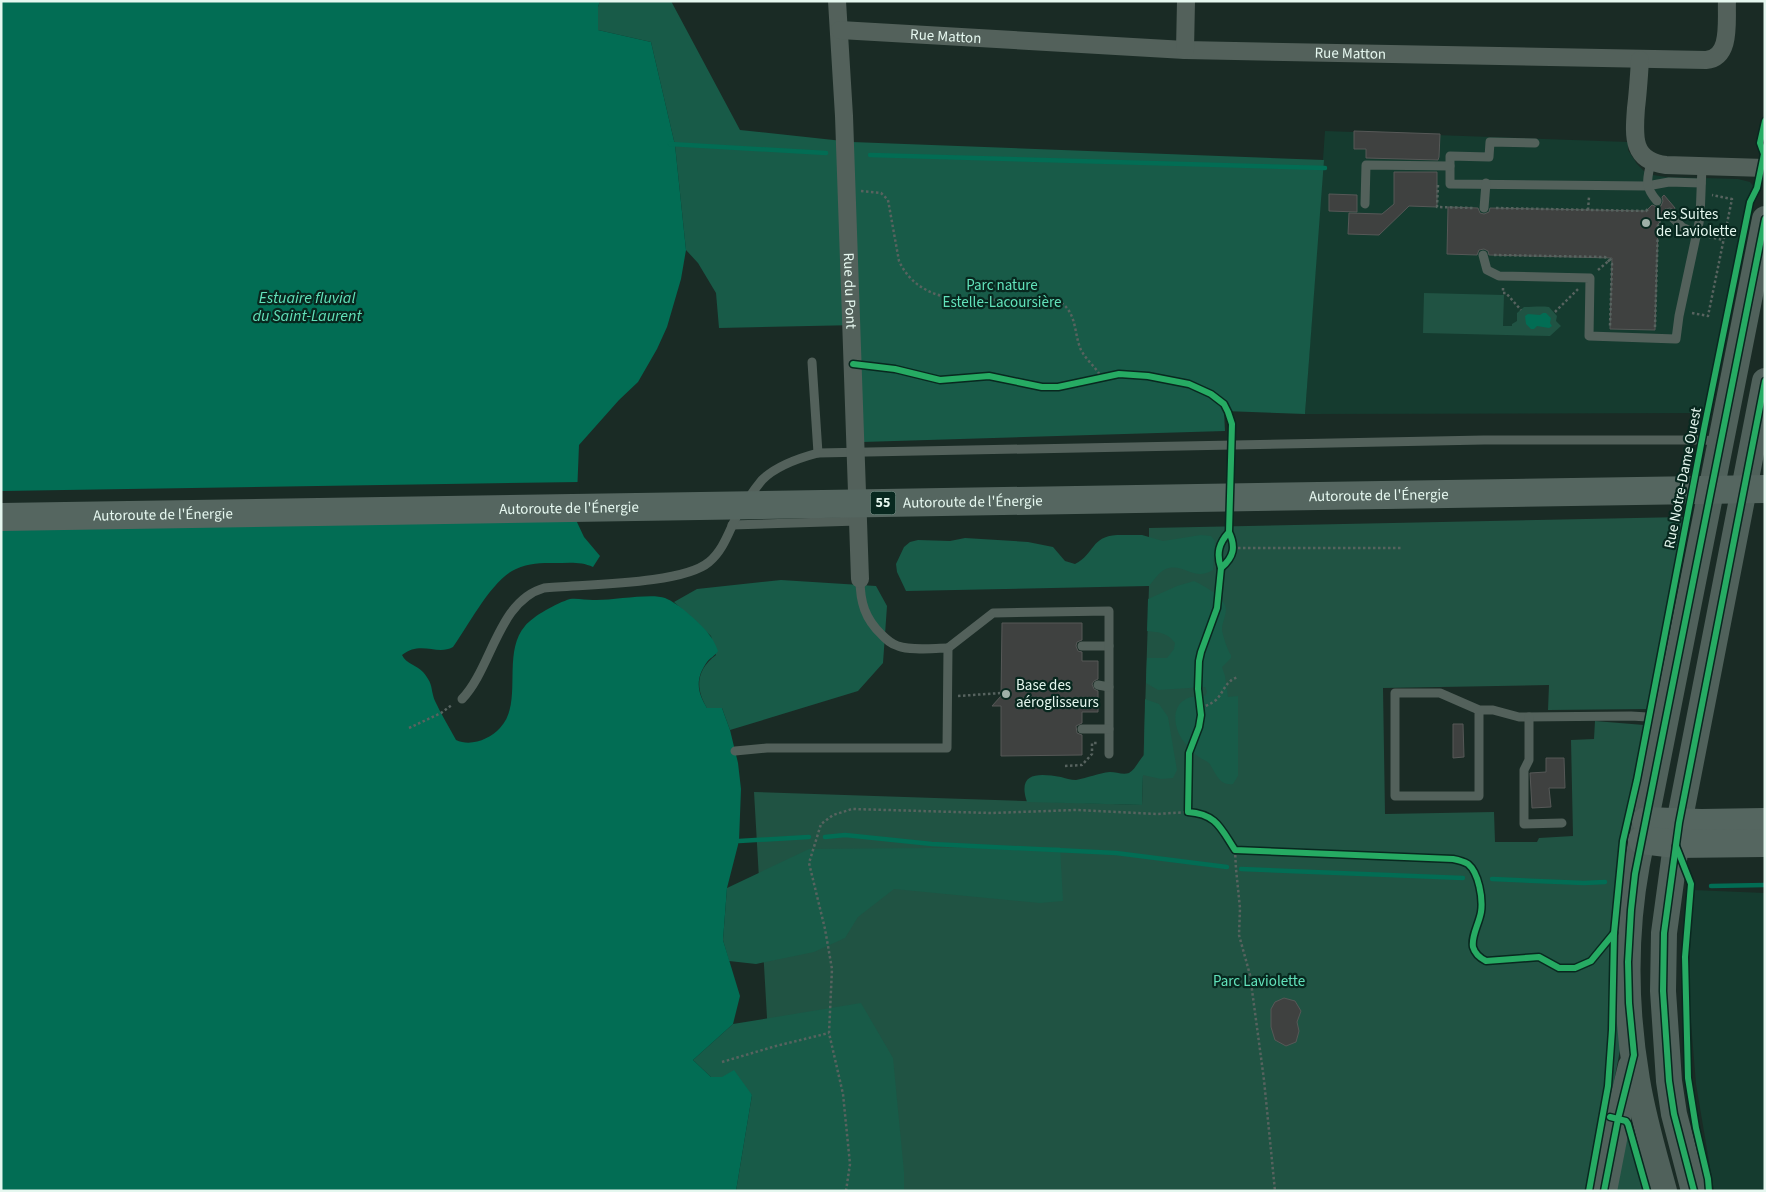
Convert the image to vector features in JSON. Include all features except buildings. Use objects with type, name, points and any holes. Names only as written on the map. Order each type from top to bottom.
[{"type":"highway","name":"Autoroute de l'Énergie","points":[[1,500],[1765,472]]},
{"type":"highway","name":"Autoroute de l'Énergie","points":[[1,517],[1765,489]]},
{"type":"highway","points":[[1677,833],[1765,822]]},
{"type":"highway","points":[[1644,831],[1765,843]]},
{"type":"main road","name":"Rue Notre-Dame Ouest","points":[[1634,1055],[1629,996],[1629,943],[1634,885],[1765,219]]},
{"type":"main road","points":[[1694,1191],[1673,1106],[1665,1033],[1664,943],[1677,833],[1765,381]]},
{"type":"main road","points":[[1604,1191],[1618,1119],[1634,1055]]},
{"type":"main road","points":[[1634,1055],[1644,1116],[1664,1191]]},
{"type":"street","name":"Rue du Pont","points":[[837,1],[840,30],[848,220],[860,579]]},
{"type":"street","points":[[1185,50],[1186,1]]},
{"type":"street","name":"Rue Matton","points":[[840,30],[1185,50],[1706,60],[1716,58],[1722,53],[1727,1]]},
{"type":"street","points":[[1640,60],[1635,135],[1640,150],[1651,162],[1701,175],[1765,168]]},
{"type":"lane","points":[[1483,255],[1487,270],[1499,276],[1590,278],[1589,336],[1676,340],[1680,310],[1698,234],[1701,211],[1701,175],[1647,186],[1450,184],[1450,156],[1489,157],[1490,142],[1535,143]]},
{"type":"lane","points":[[1651,162],[1647,186],[1654,204]]},
{"type":"lane","points":[[1365,204],[1366,165],[1450,166]]},
{"type":"lane","points":[[1484,208],[1486,184]]},
{"type":"lane","points":[[1666,217],[1698,234]]},
{"type":"lane","points":[[812,362],[818,453]]},
{"type":"lane","points":[[462,698],[474,684],[505,623],[520,602],[531,593],[544,588],[648,580],[686,573],[709,562],[717,554],[746,502],[762,480],[773,472],[801,458],[818,453],[1494,440],[1693,440],[1721,442]]},
{"type":"lane","points":[[732,526],[858,521]]},
{"type":"lane","points":[[860,579],[860,599],[872,626],[889,642],[903,648],[948,648],[993,613],[1109,611],[1108,754]]},
{"type":"lane","points":[[1082,646],[1109,646]]},
{"type":"lane","points":[[735,751],[767,748],[947,748],[948,648]]},
{"type":"lane","points":[[1098,685],[1109,687]]},
{"type":"lane","points":[[1479,710],[1479,796],[1394,796],[1395,693],[1440,693],[1479,710],[1493,710],[1519,717],[1631,716],[1667,718]]},
{"type":"lane","points":[[1529,717],[1529,760],[1524,770],[1524,824],[1562,823]]},
{"type":"lane","points":[[1082,730],[1109,729]]},
{"type":"path","points":[[1437,185],[1437,207],[1646,211],[1654,204]]},
{"type":"path","points":[[854,192],[877,192],[886,197],[899,261],[903,269],[915,282],[932,292],[956,299],[1034,298],[1058,300],[1071,314],[1081,350],[1101,377]]},
{"type":"path","points":[[1588,210],[1589,194]]},
{"type":"path","points":[[1680,310],[1708,316],[1732,199],[1701,194]]},
{"type":"path","points":[[1655,330],[1658,224],[1666,217]]},
{"type":"path","points":[[1698,234],[1724,240]]},
{"type":"path","points":[[1600,269],[1612,258]]},
{"type":"path","points":[[1503,285],[1503,293],[1506,293],[1521,310]]},
{"type":"path","points":[[1554,312],[1567,300]]},
{"type":"path","points":[[1092,380],[1110,376]]},
{"type":"path","points":[[1232,556],[1233,545],[1401,548]]},
{"type":"path","points":[[1201,707],[1216,700],[1226,685],[1233,678],[1238,677]]},
{"type":"path","points":[[948,696],[1001,693]]},
{"type":"path","points":[[1199,698],[1201,715]]},
{"type":"path","points":[[410,728],[441,713]]},
{"type":"path","points":[[1065,766],[1082,765],[1092,754],[1092,743]]},
{"type":"path","points":[[846,1191],[850,1164],[843,1094],[829,1033],[832,969],[825,929],[809,863],[821,824],[833,815],[852,809],[991,813],[1076,810],[1157,814],[1190,810]]},
{"type":"path","points":[[1244,851],[1234,848],[1240,908],[1239,934],[1250,975],[1264,1080],[1275,1191]]},
{"type":"path","points":[[722,1062],[829,1033]]},
{"type":"shaded area","points":[[1325,131],[1628,142],[1628,150],[1637,164],[1644,171],[1653,175],[1738,179],[1750,182],[1755,188],[1749,197],[1706,413],[1305,414]]},
{"type":"shaded area","points":[[1693,890],[1765,893],[1765,1191],[1714,1191],[1696,1084],[1688,986]]},
{"type":"green space","name":"Parc nature Estelle-Lacoursière","points":[[600,1],[671,1],[740,130],[852,142],[1324,160],[1305,414],[1224,411],[1225,431],[862,442],[858,325],[719,328],[716,293],[698,263],[686,250],[675,145],[651,42],[598,30],[598,7]]},
{"type":"green space","points":[[1424,293],[1504,295],[1503,326],[1512,326],[1517,321],[1517,313],[1524,307],[1549,307],[1557,316],[1556,321],[1561,326],[1550,336],[1423,333]]},
{"type":"green space","name":"Parc Laviolette","points":[[1684,517],[1648,709],[1548,710],[1549,685],[1383,688],[1385,814],[1494,812],[1495,842],[1537,842],[1539,838],[1573,836],[1571,740],[1594,739],[1595,721],[1644,725],[1620,844],[1621,1045],[1593,1191],[777,1191],[754,792],[1142,805],[1149,528]]},
{"type":"green space","points":[[1142,535],[1163,541],[1201,535],[1211,536],[1215,541],[1213,570],[1200,574],[1178,568],[1166,569],[1149,586],[906,591],[897,572],[896,564],[904,547],[910,542],[918,540],[950,541],[965,538],[1028,542],[1053,547],[1065,561],[1075,564],[1087,555],[1097,542],[1108,536]]},
{"type":"green space","points":[[781,580],[876,586],[887,606],[883,663],[858,691],[730,730],[722,708],[707,708],[699,686],[704,667],[716,655],[711,636],[674,602],[697,589]]},
{"type":"green space","points":[[1194,581],[1218,596],[1226,609],[1222,629],[1231,658],[1222,667],[1228,697],[1238,696],[1238,776],[1233,784],[1221,781],[1209,763],[1195,754],[1181,738],[1176,727],[1177,708],[1190,697],[1205,696],[1207,692],[1205,687],[1158,690],[1146,683],[1147,658],[1167,658],[1174,649],[1175,643],[1163,634],[1147,631],[1148,599],[1177,586]]},
{"type":"green space","points":[[1145,699],[1159,704],[1168,717],[1177,770],[1173,778],[1161,779],[1143,775],[1142,805],[1027,802],[1025,785],[1027,780],[1037,775],[1076,780],[1112,772],[1124,774],[1131,772],[1144,755]]},
{"type":"green space","points":[[1060,847],[1063,901],[1040,903],[894,889],[858,917],[845,938],[814,952],[756,964],[729,961],[723,940],[727,888],[809,849]]},
{"type":"green space","points":[[861,1003],[893,1058],[904,1172],[904,1191],[736,1191],[752,1095],[722,1077],[711,1077],[693,1060],[733,1024]]},
{"type":"green space","points":[[1629,1130],[1645,1191],[1611,1191]]},
{"type":"water","name":"Estuaire fluvial du Saint-Laurent","points":[[1,1],[600,1],[598,7],[598,30],[651,42],[675,145],[686,250],[681,279],[667,327],[657,349],[638,382],[619,400],[579,445],[576,520],[584,537],[600,556],[593,567],[579,563],[545,563],[530,564],[516,569],[498,582],[453,647],[441,650],[422,648],[402,655],[426,676],[442,716],[456,740],[468,743],[480,741],[491,736],[507,718],[511,705],[514,650],[518,637],[525,626],[539,614],[565,601],[570,599],[601,600],[650,596],[665,598],[690,615],[712,639],[718,651],[703,668],[699,680],[699,691],[707,708],[722,708],[730,730],[738,763],[741,789],[739,841],[727,888],[723,940],[740,996],[733,1024],[693,1060],[711,1077],[722,1077],[734,1070],[752,1095],[736,1191],[1,1191]]},
{"type":"water","points":[[1546,313],[1551,318],[1550,323],[1552,326],[1549,328],[1537,326],[1531,329],[1526,324],[1525,316],[1528,314],[1540,315]]},
{"type":"pier","points":[[580,482],[579,517],[1,526],[1,491]]},
{"type":"waterway","points":[[670,144],[826,153]]},
{"type":"waterway","points":[[870,155],[1325,168]]},
{"type":"waterway","points":[[825,837],[845,835],[932,844],[1116,853],[1227,867]]},
{"type":"waterway","points":[[739,841],[809,837]]},
{"type":"waterway","points":[[1241,869],[1463,878]]},
{"type":"waterway","points":[[1492,879],[1584,883],[1605,882]]},
{"type":"waterway","points":[[1711,886],[1765,885]]},
{"type":"cycle path","points":[[1589,1191],[1608,1086],[1612,1030],[1614,933],[1623,841],[1637,780],[1704,429],[1750,202],[1757,188],[1764,154],[1760,143],[1765,121]]},
{"type":"cycle path","points":[[1604,1191],[1618,1119],[1634,1055],[1629,1003],[1628,962],[1635,874],[1765,219]]},
{"type":"cycle path","points":[[853,364],[895,369],[940,380],[989,376],[1042,387],[1058,387],[1119,374],[1148,376],[1189,384],[1211,394],[1224,404],[1232,424],[1229,532],[1233,547],[1229,560],[1221,568],[1219,548],[1229,532]]},
{"type":"cycle path","points":[[1694,1191],[1674,1114],[1669,1081],[1663,991],[1664,933],[1679,823],[1765,381]]},
{"type":"cycle path","points":[[1221,568],[1217,608],[1199,661],[1198,689],[1201,715],[1199,727],[1189,753],[1188,812],[1198,813],[1212,819],[1222,829],[1235,850],[1453,859],[1466,863],[1475,873],[1481,900],[1481,912],[1473,939],[1473,947],[1478,956],[1486,961],[1539,957],[1559,968],[1575,968],[1591,961],[1614,933]]},
{"type":"cycle path","points":[[1676,846],[1691,884],[1685,957],[1688,1078],[1709,1191]]},
{"type":"cycle path","points":[[1610,1117],[1626,1121],[1628,1124],[1647,1191]]},
{"type":"place","name":"Les Suites de Laviolette","points":[[1646,223]]},
{"type":"place","name":"Base des aéroglisseurs","points":[[1006,694]]}]
